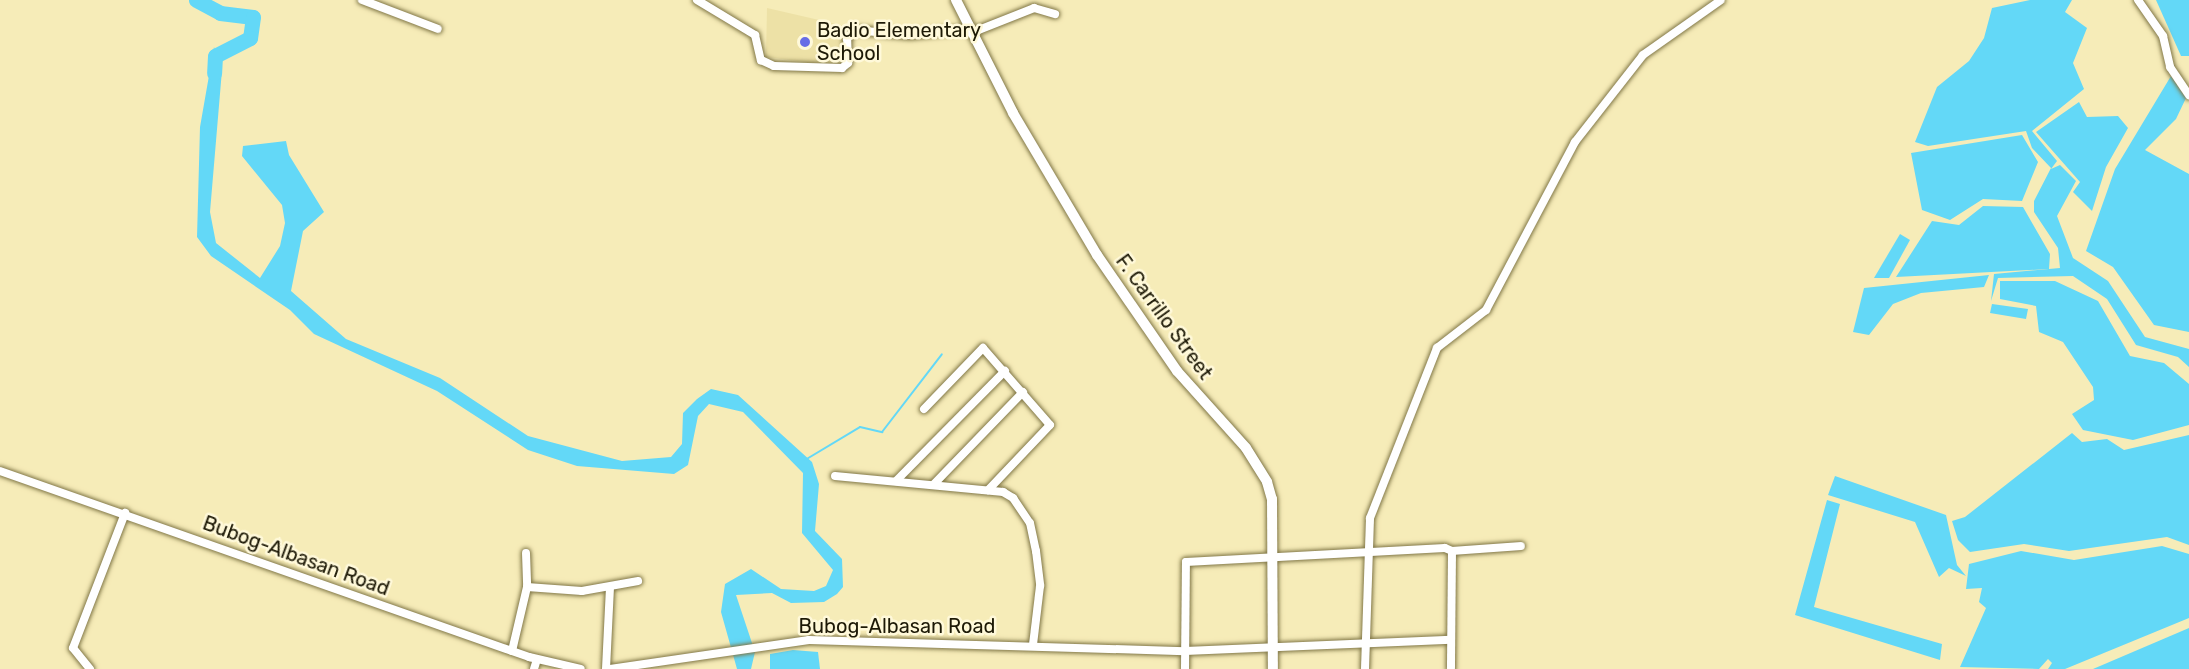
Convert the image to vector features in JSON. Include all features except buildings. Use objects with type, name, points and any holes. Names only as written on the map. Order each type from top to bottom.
[{"type":"street","points":[[362,0],[438,28]]},
{"type":"street","points":[[697,0],[755,35],[761,60],[774,66],[842,68],[848,63],[847,39],[854,30],[910,35],[970,31],[1034,8],[1055,14]]},
{"type":"street","name":"F. Carrillo Street","points":[[956,0],[970,31],[1097,255],[1177,372],[1254,459],[1272,499],[1273,669]]},
{"type":"street","points":[[1365,669],[1365,551],[1374,504],[1437,348],[1486,310],[1575,142],[1643,54],[1721,0]]},
{"type":"street","points":[[2138,0],[2163,36],[2170,67],[2189,95]]},
{"type":"street","points":[[924,409],[983,348],[1050,425],[988,490]]},
{"type":"street","points":[[896,481],[1005,371]]},
{"type":"street","points":[[933,484],[1023,392]]},
{"type":"street","name":"Bubog-Albasan Road","points":[[0,471],[125,513],[512,651],[581,669]]},
{"type":"street","points":[[835,476],[933,484],[988,490],[1010,495],[1030,523],[1040,586],[1033,645]]},
{"type":"street","points":[[90,669],[73,648],[125,513]]},
{"type":"street","points":[[1185,669],[1186,562],[1273,554],[1452,551],[1521,546]]},
{"type":"street","points":[[1451,669],[1452,551]]},
{"type":"street","points":[[512,651],[527,587],[526,553]]},
{"type":"street","points":[[527,587],[582,591],[638,581]]},
{"type":"street","points":[[608,669],[610,587]]},
{"type":"street","name":"Bubog-Albasan Road","points":[[608,669],[758,645],[809,640],[1185,651],[1451,640]]},
{"type":"street","points":[[534,669],[537,659]]},
{"type":"shaded area","name":"Badio Elementary School","points":[[767,8],[845,26],[838,66],[766,57]]},
{"type":"water","points":[[2030,0],[2072,0],[2065,12],[2087,28],[2073,63],[2084,89],[2032,131],[2057,161],[2051,169],[2060,165],[2076,181],[2057,216],[2073,258],[2108,281],[2145,337],[2189,349],[2189,367],[2178,357],[2136,345],[2107,299],[2073,276],[1998,278],[1991,301],[1994,274],[2060,268],[2058,248],[2034,212],[2034,201],[2051,168],[2032,148],[2026,131],[1928,146],[1915,142],[1937,87],[1969,61],[1984,38],[1992,8]]},
{"type":"water","points":[[2156,0],[2189,0],[2189,56],[2181,56]]},
{"type":"water","points":[[214,47],[222,70],[210,212],[216,243],[260,278],[280,246],[285,223],[282,205],[242,156],[243,146],[286,141],[289,155],[324,212],[303,231],[291,291],[346,339],[440,378],[528,436],[622,461],[671,457],[682,444],[683,413],[697,399],[711,389],[738,395],[812,462],[819,484],[815,531],[842,559],[843,587],[837,594],[824,602],[791,603],[772,593],[736,595],[755,652],[751,669],[737,669],[721,612],[725,584],[751,569],[781,589],[814,591],[826,586],[833,570],[802,533],[803,473],[743,412],[709,404],[698,416],[688,465],[674,474],[577,466],[528,450],[437,391],[314,334],[290,310],[211,256],[197,237],[200,127]]},
{"type":"water","points":[[2171,76],[2186,98],[2176,119],[2145,150],[2189,174],[2189,332],[2154,325],[2113,267],[2086,251],[2115,169]]},
{"type":"water","points":[[2079,102],[2087,117],[2118,116],[2128,128],[2106,167],[2092,211],[2073,192],[2080,182],[2036,132]]},
{"type":"water","points":[[2022,135],[2038,162],[2022,201],[1983,199],[1950,220],[1922,210],[1911,153]]},
{"type":"water","points":[[1983,206],[2023,207],[2050,254],[2049,269],[1896,277],[1932,221],[1959,225]]},
{"type":"water","points":[[1900,234],[1910,240],[1889,278],[1874,278]]},
{"type":"water","points":[[1989,275],[1984,287],[1921,293],[1893,304],[1869,335],[1853,332],[1864,288]]},
{"type":"water","points":[[2000,281],[2055,281],[2098,301],[2130,356],[2164,363],[2189,384],[2189,425],[2133,440],[2083,430],[2072,414],[2094,400],[2093,387],[2063,342],[2039,332],[2036,306],[2000,299]]},
{"type":"water","points":[[1992,304],[2028,309],[2026,319],[1990,313]]},
{"type":"water","points":[[2072,433],[2082,442],[2107,439],[2124,450],[2189,435],[2189,545],[2167,537],[2069,551],[2024,544],[1970,552],[1958,540],[1952,521],[1965,517]]},
{"type":"water","points":[[1835,476],[1946,515],[1957,565],[1966,576],[1949,568],[1939,577],[1915,522],[1828,495]]},
{"type":"water","points":[[1827,500],[1840,504],[1814,607],[1942,644],[1940,660],[1795,615]]},
{"type":"water","points":[[2162,546],[2189,554],[2189,618],[2065,669],[2048,669],[2052,663],[2048,659],[2039,669],[1960,667],[1986,608],[1979,602],[1982,588],[1966,589],[1969,564],[2021,551],[2074,560]]},
{"type":"water","points":[[2189,628],[2189,669],[2093,669]]},
{"type":"water","points":[[793,650],[818,652],[820,669],[770,669],[770,654]]},
{"type":"waterway","points":[[196,0],[220,13],[253,17],[250,38],[215,56],[214,73]]},
{"type":"waterway","points":[[805,460],[860,427],[882,432],[942,354]]},
{"type":"place","name":"Badio Elementary School","points":[[805,42]]}]
